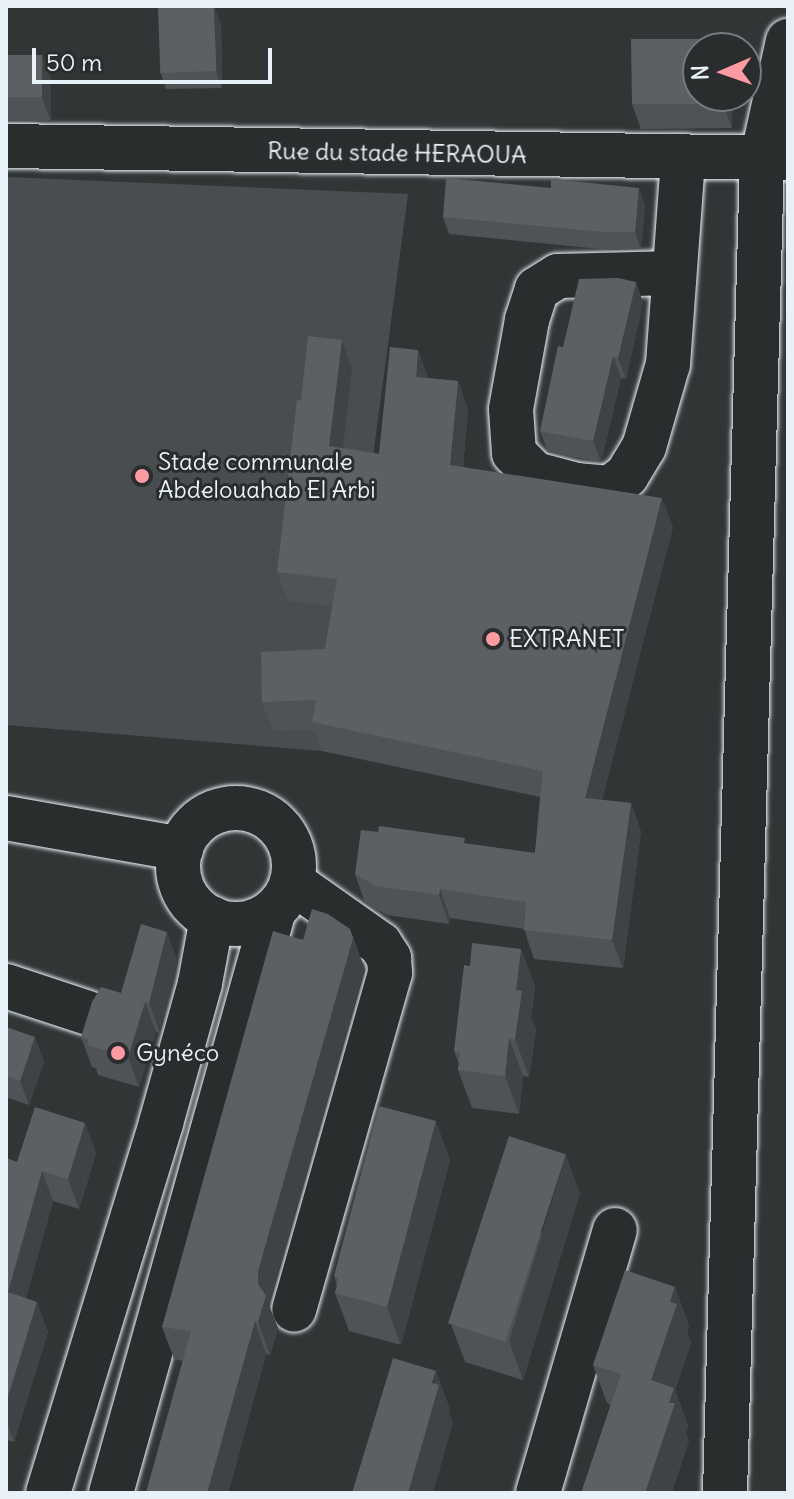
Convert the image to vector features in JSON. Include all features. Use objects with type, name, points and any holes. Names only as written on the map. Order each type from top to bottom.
[{"type":"street","points":[[725,1493],[775,158],[788,41]]},
{"type":"street","name":"Rue du stade HERAOUA","points":[[6,146],[775,158]]},
{"type":"street","points":[[674,273],[558,276],[537,289],[527,320],[511,409],[514,453],[535,474],[576,485],[610,488],[627,475],[644,447],[668,364],[683,158]]},
{"type":"street","points":[[111,1493],[283,896],[292,850],[285,834],[260,813],[237,808],[212,813],[198,822],[181,849],[181,882],[188,897],[212,918],[245,923],[283,896]]},
{"type":"street","points":[[6,818],[181,849]]},
{"type":"street","points":[[283,896],[380,944],[389,958],[390,973],[294,1310]]},
{"type":"street","points":[[48,1493],[161,1123],[200,983],[212,918]]},
{"type":"street","points":[[6,986],[88,1013]]},
{"type":"street","points":[[538,1493],[615,1230]]},
{"type":"shaded area","name":"Stade communale Abdelouahab El Arbi","points":[[6,177],[408,194],[370,479],[322,751],[6,725]]},
{"type":"building","points":[[214,6],[216,71],[160,73],[158,8]]},
{"type":"building","points":[[631,39],[682,39],[682,104],[632,104]]},
{"type":"building","points":[[6,55],[42,55],[42,97],[6,97]]},
{"type":"building","points":[[446,178],[551,188],[551,179],[639,188],[635,232],[604,232],[443,217]]},
{"type":"building","points":[[618,278],[636,282],[618,358],[613,356],[593,441],[540,431],[558,346],[563,347],[579,279]]},
{"type":"building","points":[[308,336],[342,340],[329,446],[379,454],[390,347],[418,350],[416,377],[458,381],[450,465],[662,498],[585,798],[631,803],[612,940],[524,930],[526,902],[440,889],[439,895],[376,886],[355,874],[361,830],[378,832],[379,826],[465,838],[464,843],[535,853],[543,771],[312,722],[316,700],[262,702],[261,652],[325,649],[337,579],[277,572],[297,400],[301,401]]},
{"type":"building","points":[[312,909],[328,914],[350,929],[353,938],[258,1271],[258,1284],[266,1296],[258,1322],[255,1321],[207,1493],[146,1493],[191,1331],[162,1327],[273,931],[303,940]]},
{"type":"building","points":[[141,924],[167,932],[149,1003],[145,1002],[128,1057],[87,1045],[89,1039],[81,1037],[92,1002],[101,987],[121,993]]},
{"type":"building","points":[[472,943],[521,949],[516,990],[522,991],[515,1039],[509,1038],[505,1076],[458,1070],[460,1052],[454,1051],[464,965],[470,966]]},
{"type":"building","points":[[6,1027],[35,1037],[20,1081],[6,1076]]},
{"type":"building","points":[[379,1106],[436,1121],[387,1307],[335,1293],[339,1278],[334,1276]]},
{"type":"building","points":[[35,1107],[85,1123],[68,1179],[42,1171],[8,1292],[37,1302],[6,1403],[6,1158],[17,1162]]},
{"type":"building","points":[[509,1136],[566,1155],[505,1342],[448,1323]]},
{"type":"building","points":[[625,1270],[675,1287],[670,1302],[677,1304],[651,1380],[674,1388],[669,1403],[675,1403],[645,1493],[581,1493],[621,1374],[593,1365]]},
{"type":"building","points":[[393,1358],[436,1371],[432,1383],[439,1385],[408,1493],[352,1493]]},
{"type":"place","name":"Stade communale Abdelouahab El Arbi","points":[[142,476]]},
{"type":"place","name":"EXTRANET","points":[[493,639]]},
{"type":"place","name":"Gynéco","points":[[118,1053]]}]
